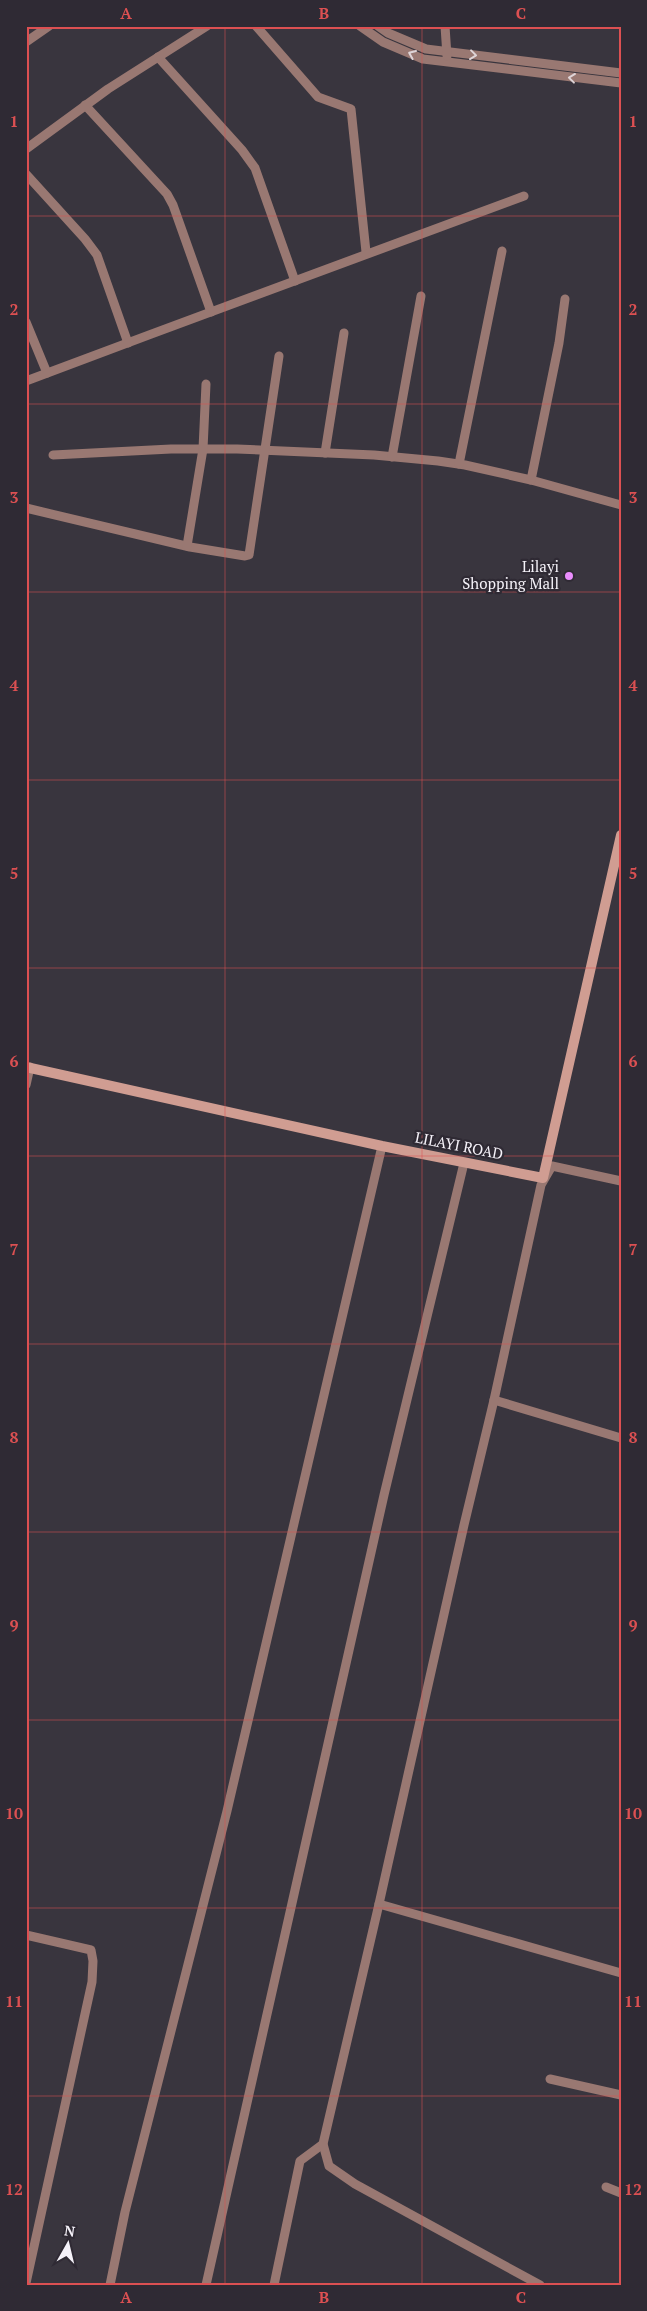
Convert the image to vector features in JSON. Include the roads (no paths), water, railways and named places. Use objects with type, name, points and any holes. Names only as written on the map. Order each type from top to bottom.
[{"type":"street","points":[[26,42],[49,26]]},
{"type":"street","points":[[26,149],[85,105],[207,26]]},
{"type":"street","points":[[256,26],[318,98],[351,109],[366,252]]},
{"type":"street","points":[[360,26],[383,42],[423,59],[621,83]]},
{"type":"street","points":[[378,26],[388,33],[426,49],[621,73]]},
{"type":"street","points":[[445,26],[448,62]]},
{"type":"street","points":[[158,57],[242,150],[255,168],[295,281]]},
{"type":"street","points":[[85,105],[167,194],[174,205],[211,312]]},
{"type":"street","points":[[26,174],[85,239],[97,255],[128,343]]},
{"type":"street","points":[[26,381],[295,281],[366,252],[524,196]]},
{"type":"street","points":[[459,464],[502,251]]},
{"type":"street","points":[[392,457],[422,296]]},
{"type":"street","points":[[531,480],[566,299]]},
{"type":"street","points":[[26,322],[47,373]]},
{"type":"street","points":[[325,453],[344,333]]},
{"type":"street","points":[[26,508],[187,546],[244,556],[249,555],[279,356]]},
{"type":"street","points":[[187,546],[203,449],[206,384]]},
{"type":"street","points":[[53,455],[203,449],[265,450],[392,457],[459,464],[531,480],[621,506]]},
{"type":"street","points":[[540,2285],[356,2184],[329,2166],[323,2144],[380,1904],[455,1562],[494,1400],[621,835]]},
{"type":"street","points":[[26,1085],[28,1067]]},
{"type":"street","name":"LILAYI ROAD","points":[[28,1067],[382,1146],[543,1178]]},
{"type":"street","points":[[110,2285],[128,2203],[232,1792],[382,1146]]},
{"type":"street","points":[[206,2285],[384,1495],[464,1163]]},
{"type":"street","points":[[543,1178],[552,1166],[621,1181]]},
{"type":"street","points":[[494,1400],[621,1438]]},
{"type":"street","points":[[380,1904],[621,1973]]},
{"type":"street","points":[[26,1935],[90,1950],[93,1961],[92,1982],[26,2283]]},
{"type":"street","points":[[550,2079],[621,2096]]},
{"type":"street","points":[[274,2285],[300,2161],[323,2144]]},
{"type":"street","points":[[606,2187],[621,2193]]},
{"type":"place","name":"Lilayi Shopping Mall","points":[[569,576]]}]
